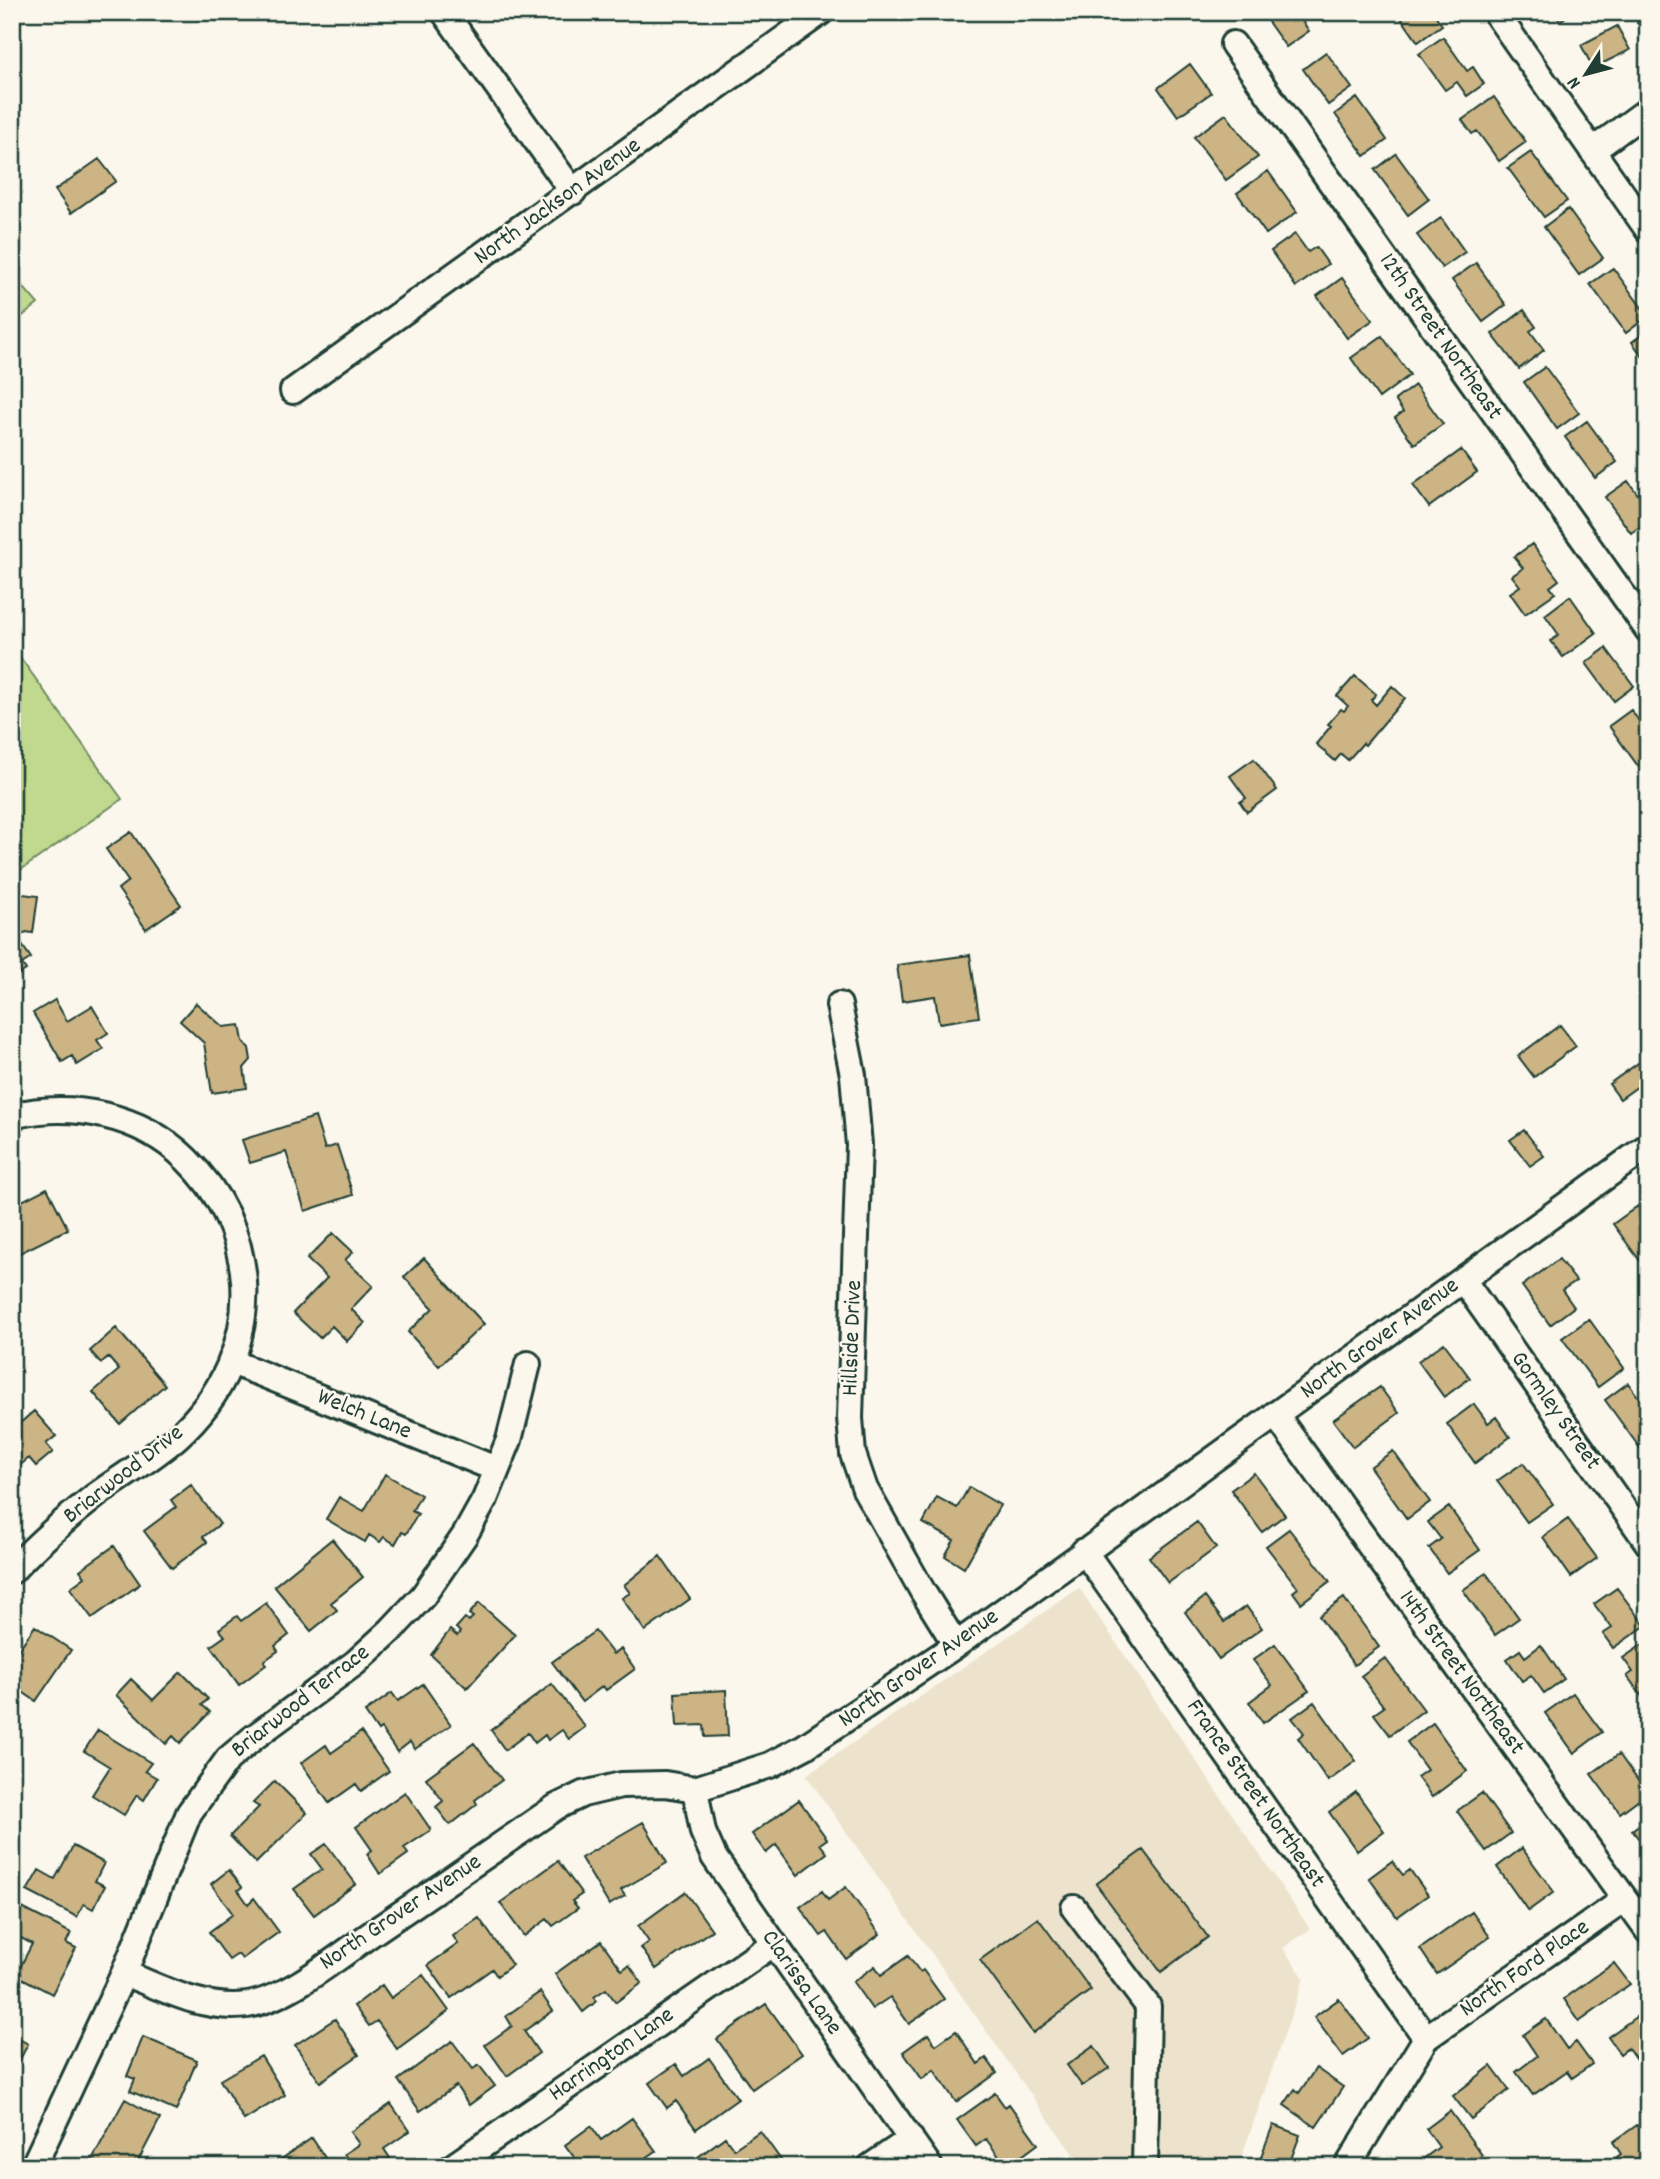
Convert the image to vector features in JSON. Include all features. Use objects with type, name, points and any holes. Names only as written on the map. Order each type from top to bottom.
[{"type":"street","points":[[444,12],[573,191]]},
{"type":"street","name":"North Jackson Avenue","points":[[293,391],[821,12]]},
{"type":"street","points":[[1494,12],[1648,230]]},
{"type":"street","name":"12th Street Northeast","points":[[1233,44],[1648,630]]},
{"type":"street","points":[[1591,150],[1648,110]]},
{"type":"street","name":"Hillside Drive","points":[[839,1005],[853,1075],[859,1144],[850,1418],[853,1454],[865,1489],[956,1645]]},
{"type":"street","name":"Briarwood Drive","points":[[12,1116],[58,1110],[81,1111],[114,1118],[165,1142],[198,1172],[229,1219],[242,1263],[245,1296],[243,1319],[232,1362],[217,1391],[199,1416],[176,1438],[53,1530],[12,1571]]},
{"type":"street","name":"North Grover Avenue","points":[[124,1973],[184,1998],[218,2004],[246,2005],[277,1995],[321,1969],[556,1807],[574,1798],[621,1785],[665,1784],[695,1789],[770,1765],[804,1747],[956,1645],[1648,1146]]},
{"type":"street","name":"Gormley Street","points":[[1463,1280],[1648,1543]]},
{"type":"street","name":"Welch Lane","points":[[232,1362],[496,1469]]},
{"type":"street","name":"Briarwood Terrace","points":[[33,2167],[124,1973],[189,1813],[228,1759],[355,1662],[391,1630],[423,1596],[465,1535],[485,1499],[509,1440],[528,1364]]},
{"type":"street","name":"14th Street Northeast","points":[[1275,1414],[1648,1931]]},
{"type":"street","name":"France Street Northeast","points":[[1084,1551],[1426,2038]]},
{"type":"street","name":"Clarissa Lane","points":[[695,1789],[703,1832],[714,1857],[930,2167]]},
{"type":"street","name":"North Ford Place","points":[[1426,2038],[1624,1900]]},
{"type":"street","points":[[1074,1908],[1148,2006],[1145,2167]]},
{"type":"street","name":"Harrington Lane","points":[[452,2167],[773,1944]]},
{"type":"street","points":[[1347,2167],[1426,2038]]},
{"type":"street","points":[[870,2167],[911,2139]]},
{"type":"shaded area","points":[[1079,1588],[1310,1929],[1283,1948],[1304,1978],[1238,2167],[1082,2167],[806,1775]]},
{"type":"green space","points":[[12,274],[38,304],[12,324]]},
{"type":"green space","points":[[12,646],[122,799],[12,876]]},
{"type":"building","points":[[1261,12],[1296,12],[1309,31],[1286,47]]},
{"type":"building","points":[[1397,12],[1433,12],[1442,25],[1418,42]]},
{"type":"building","points":[[1554,12],[1572,12],[1560,21]]},
{"type":"building","points":[[1644,12],[1648,12],[1648,31],[1637,23]]},
{"type":"building","points":[[1617,26],[1630,50],[1593,68],[1581,45]]},
{"type":"building","points":[[1443,37],[1467,71],[1473,67],[1484,84],[1467,96],[1457,82],[1445,90],[1419,54]]},
{"type":"building","points":[[1326,52],[1352,88],[1328,105],[1303,69]]},
{"type":"building","points":[[1190,64],[1211,93],[1178,116],[1158,88]]},
{"type":"building","points":[[1494,97],[1526,142],[1499,161],[1477,131],[1472,134],[1462,120]]},
{"type":"building","points":[[1357,98],[1387,140],[1365,156],[1335,114]]},
{"type":"building","points":[[1226,114],[1258,157],[1226,180],[1194,137]]},
{"type":"building","points":[[1531,152],[1567,201],[1544,217],[1508,168]]},
{"type":"building","points":[[1396,154],[1429,199],[1408,215],[1375,170]]},
{"type":"building","points":[[99,159],[116,181],[71,213],[55,190]]},
{"type":"building","points":[[1268,171],[1297,212],[1266,234],[1237,193]]},
{"type":"building","points":[[1568,209],[1603,258],[1579,275],[1544,227]]},
{"type":"building","points":[[1441,218],[1465,252],[1442,268],[1417,235]]},
{"type":"building","points":[[1295,234],[1308,252],[1316,247],[1328,264],[1296,287],[1271,251]]},
{"type":"building","points":[[1476,263],[1506,305],[1483,322],[1452,280]]},
{"type":"building","points":[[1613,268],[1648,316],[1626,333],[1590,284]]},
{"type":"building","points":[[1342,278],[1373,320],[1347,338],[1317,296]]},
{"type":"building","points":[[1524,310],[1536,327],[1530,331],[1544,350],[1519,369],[1492,334]]},
{"type":"building","points":[[1648,330],[1648,364],[1632,342]]},
{"type":"building","points":[[1382,336],[1410,375],[1379,398],[1351,358]]},
{"type":"building","points":[[1545,367],[1579,413],[1557,429],[1524,382]]},
{"type":"building","points":[[1415,385],[1443,424],[1414,444],[1395,418],[1403,412],[1395,400]]},
{"type":"building","points":[[1587,421],[1617,462],[1595,478],[1565,437]]},
{"type":"building","points":[[1461,450],[1477,472],[1429,507],[1413,485]]},
{"type":"building","points":[[1628,481],[1648,508],[1648,521],[1631,533],[1605,497]]},
{"type":"building","points":[[1532,544],[1559,580],[1550,587],[1555,593],[1525,614],[1510,593],[1520,586],[1512,576],[1523,568],[1514,557]]},
{"type":"building","points":[[1570,596],[1596,633],[1563,657],[1551,641],[1559,635],[1545,615]]},
{"type":"building","points":[[1606,648],[1634,686],[1614,701],[1586,663]]},
{"type":"building","points":[[1355,676],[1376,694],[1371,700],[1376,705],[1392,686],[1405,698],[1365,745],[1363,743],[1348,760],[1341,754],[1335,761],[1316,744],[1331,726],[1328,724],[1341,709],[1344,711],[1348,706],[1337,696]]},
{"type":"building","points":[[1631,710],[1648,733],[1648,759],[1638,766],[1609,726]]},
{"type":"building","points":[[1254,759],[1277,790],[1247,812],[1240,802],[1246,798],[1230,776]]},
{"type":"building","points":[[131,832],[181,905],[146,929],[118,889],[128,881],[106,849]]},
{"type":"building","points":[[16,893],[38,896],[33,933],[26,932],[17,938],[31,958],[22,964],[26,970],[12,979],[12,904]]},
{"type":"building","points":[[970,955],[979,1017],[939,1023],[935,996],[902,1001],[897,965]]},
{"type":"building","points":[[55,1000],[67,1021],[92,1006],[108,1033],[97,1040],[103,1049],[77,1065],[72,1056],[62,1062],[33,1013]]},
{"type":"building","points":[[196,1003],[223,1027],[240,1025],[251,1060],[244,1068],[247,1088],[212,1093],[204,1043],[180,1021]]},
{"type":"building","points":[[1560,1025],[1576,1046],[1534,1077],[1518,1056]]},
{"type":"building","points":[[1648,1056],[1648,1079],[1620,1099],[1609,1084]]},
{"type":"building","points":[[315,1117],[325,1149],[337,1145],[353,1195],[305,1211],[286,1152],[250,1163],[242,1140]]},
{"type":"building","points":[[1524,1130],[1544,1156],[1530,1166],[1510,1140]]},
{"type":"building","points":[[47,1188],[68,1229],[12,1257],[12,1206]]},
{"type":"building","points":[[1638,1206],[1648,1219],[1648,1256],[1640,1261],[1613,1224]]},
{"type":"building","points":[[333,1233],[353,1252],[345,1260],[373,1286],[351,1309],[365,1323],[347,1341],[332,1326],[320,1338],[293,1313],[327,1278],[307,1259]]},
{"type":"building","points":[[424,1258],[484,1324],[439,1366],[408,1332],[433,1308],[404,1277]]},
{"type":"building","points":[[1559,1259],[1576,1281],[1562,1290],[1574,1307],[1550,1325],[1522,1286]]},
{"type":"building","points":[[1589,1319],[1624,1368],[1598,1387],[1562,1338]]},
{"type":"building","points":[[116,1328],[165,1385],[120,1424],[93,1392],[119,1370],[108,1357],[101,1363],[90,1351]]},
{"type":"building","points":[[1444,1343],[1470,1378],[1444,1397],[1418,1361]]},
{"type":"building","points":[[1628,1383],[1648,1410],[1648,1447],[1642,1451],[1605,1400]]},
{"type":"building","points":[[1380,1387],[1399,1413],[1353,1447],[1333,1420]]},
{"type":"building","points":[[1474,1404],[1488,1423],[1496,1417],[1510,1437],[1475,1463],[1447,1424]]},
{"type":"building","points":[[34,1411],[56,1436],[46,1444],[53,1452],[36,1466],[29,1458],[12,1472],[12,1430]]},
{"type":"building","points":[[1393,1451],[1430,1502],[1407,1519],[1370,1467]]},
{"type":"building","points":[[1523,1463],[1553,1504],[1527,1522],[1497,1481]]},
{"type":"building","points":[[1254,1473],[1285,1515],[1262,1532],[1231,1490]]},
{"type":"building","points":[[385,1474],[421,1495],[412,1511],[418,1514],[406,1534],[402,1532],[395,1544],[384,1537],[380,1542],[369,1535],[365,1542],[326,1519],[339,1497],[364,1511]]},
{"type":"building","points":[[191,1485],[220,1524],[203,1537],[207,1542],[172,1568],[144,1531],[176,1507],[171,1500]]},
{"type":"building","points":[[969,1487],[1000,1505],[964,1568],[945,1556],[954,1540],[923,1523],[937,1497],[957,1508]]},
{"type":"building","points":[[1449,1507],[1480,1550],[1447,1573],[1429,1548],[1441,1539],[1428,1522]]},
{"type":"building","points":[[1568,1519],[1597,1558],[1571,1577],[1543,1537]]},
{"type":"building","points":[[1197,1522],[1216,1548],[1168,1583],[1149,1557]]},
{"type":"building","points":[[1289,1529],[1330,1581],[1301,1603],[1293,1592],[1298,1588],[1266,1546]]},
{"type":"building","points":[[332,1539],[363,1577],[331,1603],[337,1610],[311,1631],[274,1586]]},
{"type":"building","points":[[114,1546],[140,1584],[92,1618],[70,1588],[85,1577],[80,1570]]},
{"type":"building","points":[[660,1556],[690,1599],[645,1631],[622,1598],[630,1593],[624,1585]]},
{"type":"building","points":[[1486,1573],[1519,1618],[1495,1635],[1463,1590]]},
{"type":"building","points":[[1617,1588],[1645,1626],[1613,1648],[1603,1634],[1612,1628],[1594,1604]]},
{"type":"building","points":[[1205,1597],[1224,1622],[1246,1606],[1262,1628],[1219,1659],[1185,1612]]},
{"type":"building","points":[[1344,1598],[1379,1647],[1354,1665],[1319,1616]]},
{"type":"building","points":[[266,1603],[289,1635],[275,1646],[278,1651],[264,1661],[266,1665],[239,1685],[211,1646],[225,1636],[219,1629],[237,1616],[241,1621]]},
{"type":"building","points":[[479,1603],[515,1635],[467,1688],[431,1655],[450,1630],[457,1636],[460,1632],[456,1628],[465,1618],[469,1621],[473,1617],[469,1614]]},
{"type":"building","points":[[35,1626],[71,1650],[36,1701],[12,1685],[12,1659]]},
{"type":"building","points":[[595,1631],[613,1654],[621,1649],[635,1669],[606,1690],[603,1686],[582,1702],[552,1662]]},
{"type":"building","points":[[1648,1641],[1648,1695],[1643,1698],[1627,1676],[1633,1672],[1623,1658]]},
{"type":"building","points":[[1275,1644],[1309,1691],[1263,1723],[1249,1702],[1272,1685],[1253,1660]]},
{"type":"building","points":[[1541,1645],[1564,1679],[1544,1693],[1531,1675],[1522,1681],[1507,1659],[1520,1650],[1525,1657]]},
{"type":"building","points":[[1385,1658],[1424,1710],[1390,1735],[1374,1714],[1384,1707],[1361,1676]]},
{"type":"building","points":[[181,1672],[208,1699],[202,1705],[210,1712],[180,1743],[173,1736],[166,1744],[116,1695],[131,1679],[153,1700]]},
{"type":"building","points":[[423,1684],[451,1725],[415,1749],[410,1742],[397,1752],[365,1712],[392,1693],[398,1701]]},
{"type":"building","points":[[552,1684],[585,1727],[569,1739],[562,1730],[548,1740],[545,1735],[535,1743],[528,1733],[505,1750],[491,1730]]},
{"type":"building","points":[[726,1690],[728,1736],[705,1737],[704,1725],[677,1726],[675,1693]]},
{"type":"building","points":[[1573,1693],[1602,1732],[1574,1753],[1545,1713]]},
{"type":"building","points":[[1314,1702],[1356,1761],[1328,1781],[1298,1738],[1304,1733],[1292,1718]]},
{"type":"building","points":[[1433,1723],[1467,1771],[1432,1797],[1417,1777],[1427,1770],[1407,1742]]},
{"type":"building","points":[[98,1730],[151,1763],[145,1771],[157,1778],[144,1800],[137,1795],[124,1815],[92,1795],[110,1767],[84,1751]]},
{"type":"building","points":[[361,1732],[389,1771],[361,1791],[356,1784],[329,1803],[301,1763],[326,1745],[331,1753]]},
{"type":"building","points":[[474,1743],[502,1780],[475,1800],[477,1804],[450,1825],[436,1807],[443,1801],[426,1778]]},
{"type":"building","points":[[1619,1754],[1647,1793],[1620,1813],[1591,1774]]},
{"type":"building","points":[[275,1781],[307,1813],[256,1863],[230,1836],[259,1807],[253,1803]]},
{"type":"building","points":[[405,1792],[431,1830],[404,1848],[408,1854],[380,1874],[367,1854],[372,1850],[356,1827]]},
{"type":"building","points":[[1356,1792],[1384,1831],[1357,1851],[1329,1812]]},
{"type":"building","points":[[1482,1793],[1511,1833],[1486,1851],[1457,1811]]},
{"type":"building","points":[[799,1800],[827,1839],[820,1844],[827,1853],[798,1875],[776,1845],[766,1853],[752,1834]]},
{"type":"building","points":[[1648,1818],[1648,1851],[1632,1830]]},
{"type":"building","points":[[643,1822],[667,1863],[621,1890],[625,1896],[609,1905],[581,1858]]},
{"type":"building","points":[[326,1844],[356,1884],[314,1915],[294,1889],[322,1869],[311,1854]]},
{"type":"building","points":[[73,1846],[104,1863],[95,1881],[105,1886],[93,1909],[84,1904],[77,1917],[27,1891],[39,1870],[55,1879]]},
{"type":"building","points":[[1522,1848],[1554,1892],[1528,1911],[1497,1867]]},
{"type":"building","points":[[1143,1850],[1208,1937],[1161,1972],[1096,1884]]},
{"type":"building","points":[[558,1861],[582,1894],[572,1901],[578,1908],[553,1926],[547,1919],[524,1936],[500,1903]]},
{"type":"building","points":[[1392,1861],[1403,1875],[1410,1870],[1428,1895],[1397,1917],[1369,1878]]},
{"type":"building","points":[[229,1870],[242,1887],[238,1890],[248,1904],[254,1898],[279,1932],[242,1959],[238,1954],[229,1960],[209,1932],[233,1914],[211,1884]]},
{"type":"building","points":[[846,1887],[880,1934],[846,1959],[827,1932],[821,1936],[800,1907],[822,1891],[828,1900]]},
{"type":"building","points":[[685,1892],[712,1930],[656,1969],[641,1948],[649,1942],[638,1926]]},
{"type":"building","points":[[22,1908],[71,1933],[66,1943],[76,1948],[52,1994],[16,1975],[32,1944],[12,1933],[12,1927]]},
{"type":"building","points":[[1472,1912],[1490,1937],[1437,1974],[1420,1949]]},
{"type":"building","points":[[479,1918],[512,1965],[497,1976],[492,1969],[451,1998],[428,1965],[458,1944],[453,1936]]},
{"type":"building","points":[[1038,1918],[1091,1990],[1033,2033],[980,1960]]},
{"type":"building","points":[[601,1941],[622,1970],[629,1965],[642,1983],[616,2002],[606,1989],[594,1997],[597,2001],[583,2012],[555,1974]]},
{"type":"building","points":[[908,1956],[920,1972],[923,1970],[944,1999],[909,2024],[890,1997],[872,2009],[853,1982],[875,1966],[881,1975]]},
{"type":"building","points":[[1614,1963],[1630,1984],[1579,2021],[1564,1999]]},
{"type":"building","points":[[423,1975],[449,2011],[397,2049],[377,2021],[369,2026],[354,2006],[382,1985],[391,1998]]},
{"type":"building","points":[[540,1992],[553,2011],[524,2031],[539,2053],[507,2076],[485,2045],[512,2026],[506,2016]]},
{"type":"building","points":[[1339,1999],[1368,2038],[1343,2056],[1314,2017]]},
{"type":"building","points":[[766,2004],[802,2054],[752,2089],[717,2039]]},
{"type":"building","points":[[1647,2009],[1648,2076],[1628,2048],[1620,2054],[1608,2037]]},
{"type":"building","points":[[335,2019],[359,2055],[320,2082],[295,2045]]},
{"type":"building","points":[[1546,2019],[1567,2049],[1576,2042],[1592,2064],[1572,2078],[1567,2071],[1533,2095],[1516,2072],[1537,2056],[1523,2035]]},
{"type":"building","points":[[956,2031],[978,2064],[986,2058],[997,2073],[956,2102],[934,2070],[922,2079],[903,2052],[928,2034],[936,2045]]},
{"type":"building","points":[[12,2035],[28,2044],[12,2075]]},
{"type":"building","points":[[143,2037],[197,2060],[176,2111],[130,2091],[135,2079],[127,2076]]},
{"type":"building","points":[[452,2041],[473,2069],[479,2065],[495,2086],[469,2105],[456,2086],[420,2111],[398,2080]]},
{"type":"building","points":[[1094,2046],[1109,2068],[1082,2086],[1067,2065]]},
{"type":"building","points":[[261,2056],[285,2095],[244,2120],[220,2080]]},
{"type":"building","points":[[709,2058],[738,2099],[696,2129],[676,2101],[667,2108],[649,2083],[676,2064],[684,2076]]},
{"type":"building","points":[[1491,2066],[1509,2090],[1471,2119],[1453,2096]]},
{"type":"building","points":[[1316,2068],[1343,2087],[1316,2127],[1284,2105],[1295,2089],[1299,2093]]},
{"type":"building","points":[[995,2093],[1005,2107],[1009,2104],[1038,2144],[1007,2167],[986,2139],[976,2146],[957,2120]]},
{"type":"building","points":[[125,2099],[160,2119],[135,2167],[89,2165]]},
{"type":"building","points":[[391,2104],[410,2131],[384,2149],[390,2158],[378,2167],[353,2167],[344,2154],[359,2144],[350,2132]]},
{"type":"building","points":[[1450,2111],[1482,2155],[1466,2167],[1421,2167],[1418,2163],[1439,2147],[1426,2129]]},
{"type":"building","points":[[632,2118],[656,2151],[633,2167],[593,2167],[588,2159],[580,2165],[565,2145],[591,2126],[601,2140]]},
{"type":"building","points":[[1273,2125],[1300,2135],[1288,2167],[1257,2167]]},
{"type":"building","points":[[1637,2125],[1648,2139],[1648,2167],[1603,2167],[1621,2154],[1613,2142]]},
{"type":"building","points":[[760,2131],[781,2160],[773,2167],[705,2167],[698,2157],[725,2137],[734,2149]]},
{"type":"building","points":[[312,2138],[331,2167],[270,2167]]},
{"type":"building","points":[[1053,2159],[1059,2167],[1042,2167]]}]
